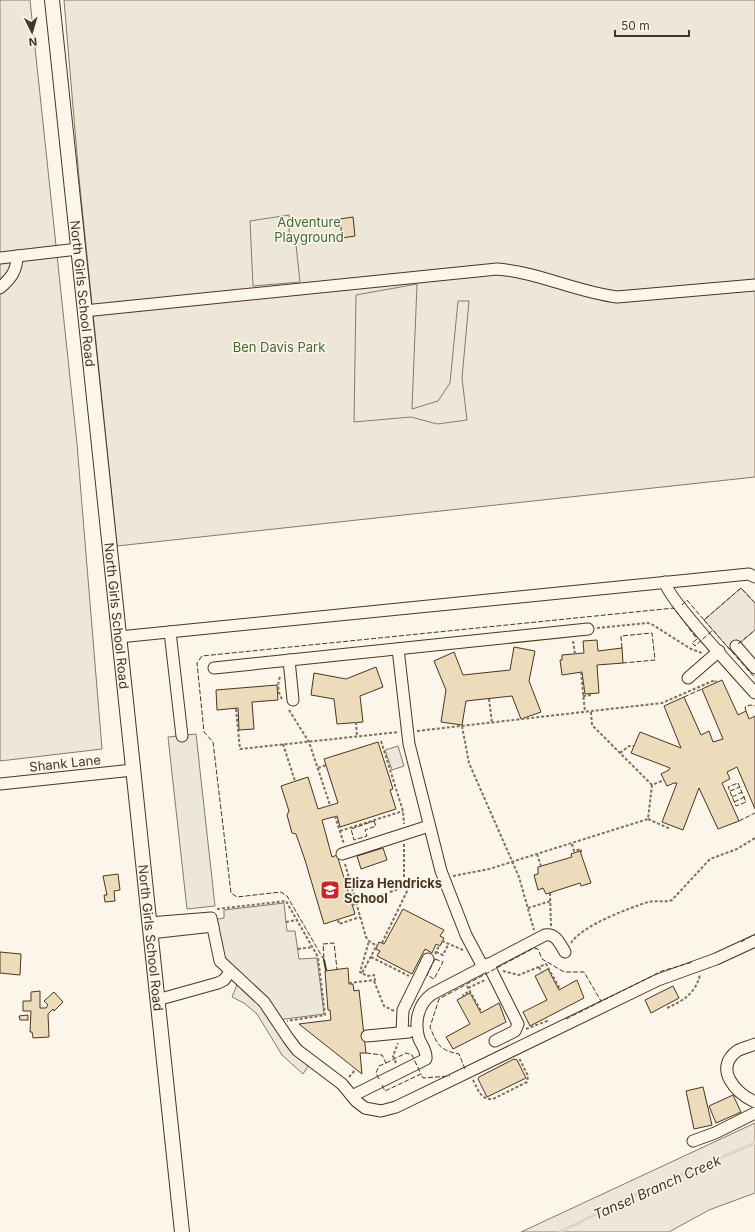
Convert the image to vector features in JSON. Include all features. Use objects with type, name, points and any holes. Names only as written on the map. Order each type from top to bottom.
[{"type":"main road","name":"North Girls School Road","points":[[52,0],[182,1232]]},
{"type":"street","points":[[0,258],[78,249]]},
{"type":"street","points":[[0,288],[13,276],[17,267],[17,256]]},
{"type":"street","points":[[84,311],[497,269],[532,274],[599,295],[617,296],[755,285]]},
{"type":"street","points":[[119,637],[665,582],[749,574],[754,575]]},
{"type":"street","points":[[665,582],[667,590],[755,693]]},
{"type":"street","points":[[214,668],[588,629]]},
{"type":"street","points":[[170,632],[182,736]]},
{"type":"street","points":[[736,646],[755,668]]},
{"type":"street","points":[[398,649],[407,732],[416,774],[443,878],[472,947],[489,969],[518,1020],[518,1027],[515,1031],[495,1041]]},
{"type":"street","points":[[688,678],[719,651]]},
{"type":"street","points":[[288,703],[289,660]]},
{"type":"street","name":"Shank Lane","points":[[0,784],[133,770]]},
{"type":"street","points":[[342,854],[429,826]]},
{"type":"street","points":[[149,928],[205,918],[217,956],[230,972],[264,1002],[297,1050],[342,1084],[352,1096],[366,1108],[375,1111],[388,1110],[658,980],[716,959],[755,941]]},
{"type":"street","points":[[352,1096],[426,1059],[426,1052],[418,1031],[418,1012],[423,1002],[432,994],[463,978],[489,969],[536,939],[545,935],[552,935],[556,938],[565,952]]},
{"type":"street","points":[[402,1032],[402,1015],[430,958]]},
{"type":"street","points":[[157,1000],[218,983],[224,980],[230,972]]},
{"type":"street","points":[[368,1036],[418,1031]]},
{"type":"street","points":[[755,1044],[738,1050],[728,1064],[727,1073],[729,1081],[738,1091],[755,1102]]},
{"type":"street","points":[[693,1141],[715,1133],[755,1113]]},
{"type":"path","points":[[588,629],[648,624],[653,625],[698,652],[708,654],[719,651]]},
{"type":"path","points":[[289,660],[278,681],[280,694],[288,703],[309,742],[330,805]]},
{"type":"path","points":[[581,672],[585,712]]},
{"type":"path","points":[[236,709],[240,749],[492,723],[662,703],[715,680],[716,683]]},
{"type":"path","points":[[583,696],[592,694]]},
{"type":"path","points":[[489,699],[492,723]]},
{"type":"path","points":[[591,712],[592,725],[652,785]]},
{"type":"path","points":[[356,722],[357,737]]},
{"type":"path","points":[[462,726],[471,770],[519,877],[536,939]]},
{"type":"path","points":[[381,741],[403,811],[404,880],[406,887]]},
{"type":"path","points":[[283,744],[295,781]]},
{"type":"path","points":[[620,753],[628,746],[634,746]]},
{"type":"path","points":[[318,768],[326,765]]},
{"type":"path","points":[[652,785],[664,780]]},
{"type":"path","points":[[648,820],[652,785]]},
{"type":"path","points":[[340,831],[403,811]]},
{"type":"path","points":[[336,816],[344,844],[342,854],[368,941],[360,972],[362,973]]},
{"type":"path","points":[[352,905],[410,885],[481,871],[648,820],[668,828],[669,825]]},
{"type":"path","points":[[565,952],[576,937],[598,922],[647,902],[670,901],[677,896],[710,859],[737,849],[755,838]]},
{"type":"path","points":[[571,844],[574,851],[581,849],[581,853]]},
{"type":"path","points":[[537,854],[541,866]]},
{"type":"path","points":[[382,943],[410,885]]},
{"type":"path","points":[[550,893],[552,935]]},
{"type":"path","points":[[205,918],[220,910],[286,901],[318,957],[325,1015],[289,1020],[280,1024]]},
{"type":"path","points":[[528,908],[551,902]]},
{"type":"path","points":[[338,920],[339,924],[361,917]]},
{"type":"path","points":[[286,922],[297,920]]},
{"type":"path","points":[[362,973],[377,945],[368,941]]},
{"type":"path","points":[[442,941],[459,950],[472,947]]},
{"type":"path","points":[[437,952],[443,955],[448,945]]},
{"type":"path","points":[[430,958],[439,946]]},
{"type":"path","points":[[298,949],[313,947]]},
{"type":"path","points":[[371,957],[412,977]]},
{"type":"path","points":[[468,988],[489,969],[519,975],[547,964],[560,989]]},
{"type":"path","points":[[666,1008],[684,1000],[692,993],[700,976],[697,966]]},
{"type":"path","points":[[539,967],[542,973]]},
{"type":"path","points":[[362,973],[368,976],[374,975],[374,980],[384,1006],[402,1015]]},
{"type":"path","points":[[463,978],[482,1013]]},
{"type":"path","points":[[349,983],[374,980]]},
{"type":"path","points":[[464,996],[463,995],[470,991]]},
{"type":"path","points":[[304,1018],[305,1023]]},
{"type":"path","points":[[518,1027],[528,1030],[547,1021],[545,1018]]},
{"type":"path","points":[[401,1072],[393,1056],[402,1032]]},
{"type":"path","points":[[469,1072],[480,1094],[488,1099],[493,1099],[525,1084],[528,1076],[514,1050]]},
{"type":"green space","points":[[0,0],[30,0],[77,444],[102,749],[0,761]]},
{"type":"green space","points":[[64,0],[755,0],[755,477],[117,546],[79,178]]},
{"type":"green space","points":[[741,588],[755,603],[755,630],[731,651],[704,620]]},
{"type":"green space","points":[[398,746],[404,766],[392,770],[385,750]]},
{"type":"green space","points":[[755,1123],[755,1193],[709,1210],[669,1232],[521,1232]]},
{"type":"shaded area","points":[[289,215],[290,237],[296,245],[300,282],[253,286],[250,221]]},
{"type":"shaded area","points":[[417,284],[412,409],[438,401],[450,383],[458,301],[469,301],[462,378],[467,420],[437,424],[411,417],[354,422],[356,295]]},
{"type":"shaded area","points":[[196,734],[215,906],[187,909],[168,737]]},
{"type":"shaded area","points":[[284,903],[287,931],[295,931],[299,959],[317,958],[324,1014],[277,1020],[311,1062],[303,1074],[282,1055],[257,1014],[244,1003],[232,997],[239,980],[224,967],[212,920],[224,918],[224,910]]},
{"type":"building","points":[[353,217],[355,236],[342,238],[340,219]]},
{"type":"building","points":[[597,640],[598,651],[622,648],[623,663],[597,665],[599,693],[585,694],[582,672],[562,675],[560,660],[562,660],[562,655],[584,653],[583,641]]},
{"type":"building","points":[[514,647],[535,651],[529,681],[541,712],[521,719],[512,696],[466,701],[462,725],[441,722],[446,690],[434,661],[454,652],[463,675],[510,670]]},
{"type":"building","points":[[376,667],[383,687],[360,696],[363,722],[337,724],[334,699],[311,695],[314,673],[346,679]]},
{"type":"building","points":[[722,680],[738,715],[746,711],[749,719],[755,716],[755,809],[737,767],[727,772],[730,779],[722,783],[739,821],[718,829],[699,788],[683,830],[662,822],[677,783],[667,786],[661,774],[670,768],[631,753],[640,732],[681,748],[664,706],[684,697],[701,735],[709,731],[713,742],[723,739],[702,689]]},
{"type":"building","points":[[277,685],[278,700],[252,702],[254,729],[239,730],[238,708],[217,710],[216,690]]},
{"type":"building","points":[[378,742],[393,789],[390,790],[396,809],[340,827],[337,816],[322,820],[332,857],[337,855],[355,914],[324,924],[296,834],[292,833],[287,815],[289,811],[281,786],[308,777],[318,809],[338,803],[324,759]]},
{"type":"building","points":[[383,848],[387,860],[361,869],[357,856]]},
{"type":"building","points":[[580,851],[591,883],[581,886],[580,883],[546,894],[543,888],[538,890],[534,875],[538,874],[538,867],[572,857],[571,854]]},
{"type":"building","points":[[118,874],[120,890],[114,891],[115,901],[105,902],[104,895],[107,895],[103,876]]},
{"type":"building","points":[[403,909],[444,930],[440,936],[444,938],[440,946],[436,944],[432,953],[425,949],[412,974],[377,956],[380,951],[376,949],[379,942],[384,944]]},
{"type":"building","points":[[0,952],[21,954],[20,975],[0,973]]},
{"type":"building","points":[[348,968],[349,984],[353,984],[354,991],[359,990],[366,1053],[360,1053],[362,1074],[299,1024],[331,1020],[330,1010],[328,1010],[325,971]]},
{"type":"building","points":[[548,969],[559,990],[577,980],[584,998],[530,1026],[523,1012],[547,1000],[535,976]]},
{"type":"building","points":[[673,986],[679,998],[651,1013],[645,1000]]},
{"type":"building","points":[[40,991],[40,1008],[46,1008],[48,1005],[44,1001],[54,992],[63,1002],[54,1011],[53,1009],[48,1014],[49,1037],[33,1038],[32,1032],[30,1032],[31,1011],[23,1011],[23,1001],[31,1001],[31,992]]},
{"type":"building","points":[[470,993],[481,1013],[499,1003],[506,1022],[453,1049],[446,1037],[470,1024],[457,1000]]},
{"type":"building","points":[[28,1015],[28,1020],[20,1020],[19,1016]]},
{"type":"building","points":[[514,1059],[517,1060],[526,1078],[487,1097],[478,1079],[479,1077]]},
{"type":"building","points":[[703,1087],[712,1125],[694,1129],[686,1091]]},
{"type":"building","points":[[733,1095],[741,1112],[716,1123],[709,1106]]},
{"type":"waterway","name":"Tansel Branch Creek","points":[[560,1232],[628,1198],[755,1143]]},
{"type":"fence","points":[[682,605],[687,600],[704,620],[741,588],[755,603]]},
{"type":"fence","points":[[324,960],[287,896],[281,892],[237,897],[231,893],[213,742],[204,732],[197,663],[202,656],[674,608],[676,610]]},
{"type":"fence","points":[[676,611],[697,639],[692,643],[695,646],[713,630]]},
{"type":"fence","points":[[704,620],[755,678]]},
{"type":"fence","points":[[738,644],[755,630]]},
{"type":"fence","points":[[622,648],[621,636],[652,633],[655,660],[623,663]]},
{"type":"fence","points":[[684,697],[702,689]]},
{"type":"fence","points":[[746,711],[745,707],[750,705],[755,706]]},
{"type":"fence","points":[[738,783],[746,802],[736,806],[728,787],[738,783]]},
{"type":"fence","points":[[730,791],[740,787]]},
{"type":"fence","points":[[732,797],[742,792]]},
{"type":"fence","points":[[734,802],[745,797]]},
{"type":"fence","points":[[739,821],[755,813]]},
{"type":"fence","points":[[374,821],[376,826],[365,830],[367,836],[354,840],[351,829],[374,821]]},
{"type":"fence","points":[[741,942],[755,934]]},
{"type":"fence","points":[[324,958],[323,944],[334,943],[337,969]]},
{"type":"fence","points":[[465,1069],[459,1054],[443,1048],[437,1042],[430,1027],[439,999],[534,948],[538,949],[542,959],[564,972],[584,972],[601,1001]]},
{"type":"fence","points":[[435,959],[443,962],[434,979],[427,975],[435,959]]},
{"type":"fence","points":[[566,1019],[662,971],[693,962]]},
{"type":"fence","points":[[366,1053],[382,1055],[386,1063],[379,1066],[376,1073],[379,1079]]},
{"type":"fence","points":[[386,1063],[406,1053],[412,1055],[421,1074]]},
{"type":"fence","points":[[382,1085],[385,1091],[421,1074],[423,1078],[450,1076]]},
{"type":"wall","points":[[324,960],[326,970]]},
{"type":"place","name":"Eliza Hendricks School","points":[[330,890]]},
{"type":"park label","name":"Adventure Playground","points":[[309,230]]},
{"type":"park label","name":"Ben Davis Park","points":[[279,347]]}]
